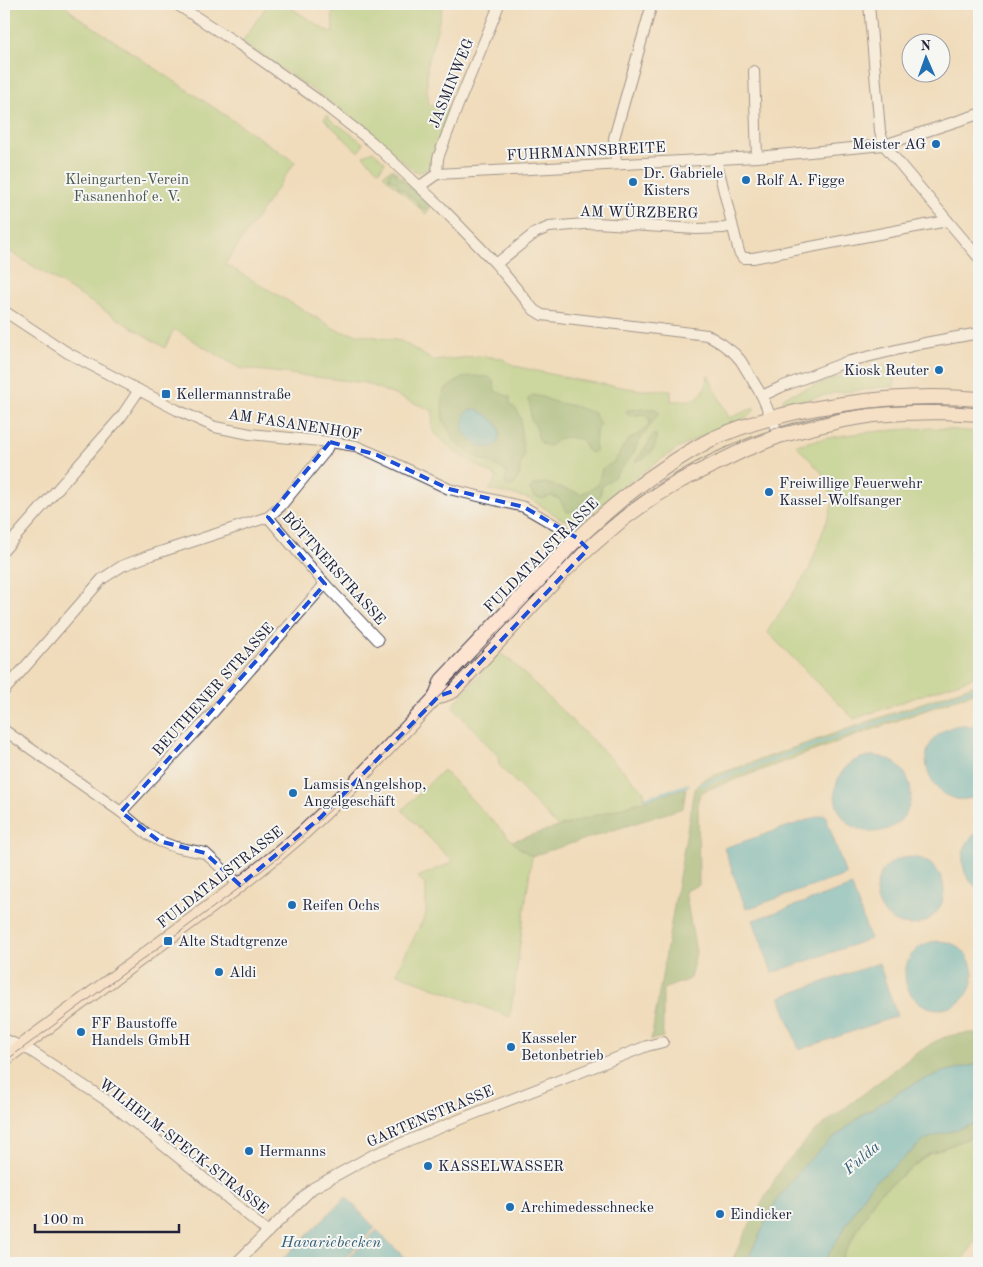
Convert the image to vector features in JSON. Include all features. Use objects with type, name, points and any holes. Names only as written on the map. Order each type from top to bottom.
[{"type":"main road","name":"FULDATALSTRASSE","points":[[4,1059],[278,855],[335,803],[435,698],[442,680],[577,538],[640,485],[684,455],[711,440],[737,429],[771,417],[796,412],[891,398],[944,397],[979,399]]},
{"type":"main road","name":"FULDATALSTRASSE","points":[[435,698],[453,691],[561,574],[588,548],[652,498],[682,480],[746,449],[779,436],[843,420],[874,415],[943,412],[979,414]]},
{"type":"street","points":[[176,4],[240,45],[318,100],[372,142],[420,186],[496,264],[534,310],[542,315],[707,335],[736,354],[762,396],[779,436]]},
{"type":"street","name":"JASMINWEG","points":[[437,174],[438,158],[499,4]]},
{"type":"street","points":[[616,164],[614,138],[652,4]]},
{"type":"street","points":[[869,4],[880,131],[884,145],[979,258]]},
{"type":"street","points":[[754,71],[758,157]]},
{"type":"street","name":"FUHRMANNSBREITE","points":[[437,174],[758,157],[884,145],[979,114]]},
{"type":"street","points":[[716,159],[739,252],[743,258],[753,258],[947,221]]},
{"type":"street","points":[[420,186],[437,174]]},
{"type":"street","name":"AM WÜRZBERG","points":[[496,264],[535,233],[549,227],[596,223],[697,229],[732,226]]},
{"type":"street","name":"AM FASANENHOF","points":[[4,311],[68,353],[197,420],[215,427],[250,434],[356,446],[449,489],[524,507],[577,538],[588,548]]},
{"type":"street","points":[[762,396],[846,362],[925,343],[979,333]]},
{"type":"street","points":[[4,550],[121,417],[139,390]]},
{"type":"street","name":"BÖTTNERSTRASSE","points":[[4,691],[102,580],[122,566],[148,556],[268,517],[280,507],[320,459],[330,442]]},
{"type":"street","name":"BÖTTNERSTRASSE","points":[[268,517],[325,584],[378,640]]},
{"type":"street","name":"BEUTHENER STRASSE","points":[[120,812],[225,700],[325,584]]},
{"type":"street","points":[[4,730],[120,812],[146,833],[175,847],[205,853],[240,885]]},
{"type":"street","name":"WILHELM-SPECK-STRASSE","points":[[4,1040],[31,1051],[108,1102],[268,1232]]},
{"type":"street","name":"GARTENSTRASSE","points":[[236,1263],[313,1188],[373,1155],[571,1075],[647,1046],[663,1042]]},
{"type":"highlighted area","points":[[330,442],[377,455],[449,489],[524,507],[577,538],[588,549],[453,691],[439,696],[321,817],[240,885],[205,853],[159,841],[121,812],[325,584],[268,517]]},
{"type":"green space","name":"Kleingarten-Verein Fasanenhof e. V.","points":[[4,4],[63,4],[74,14],[295,162],[225,264],[339,331],[401,341],[434,361],[479,356],[501,358],[515,366],[577,380],[640,390],[671,390],[671,401],[697,398],[706,384],[708,375],[729,418],[754,408],[754,411],[741,420],[695,439],[661,459],[613,495],[583,521],[576,523],[562,519],[527,498],[489,490],[497,477],[454,451],[432,430],[433,411],[366,383],[239,368],[174,329],[165,348],[4,248]]},
{"type":"green space","points":[[268,4],[285,4],[333,33],[332,4],[443,4],[427,64],[427,90],[429,104],[448,109],[437,145],[439,147],[434,161],[429,168],[421,172],[415,172],[376,138],[326,99],[242,42]]},
{"type":"green space","points":[[327,115],[338,126],[363,143],[358,152],[324,119]]},
{"type":"green space","points":[[373,151],[385,162],[379,171],[363,156]]},
{"type":"green space","points":[[391,169],[429,202],[430,207],[426,214],[383,175]]},
{"type":"green space","points":[[391,171],[394,171],[408,187],[429,204],[430,209],[419,207],[417,201],[408,195],[406,191],[398,187],[396,181],[389,178]]},
{"type":"green space","points":[[898,361],[894,386],[834,393],[786,405],[783,402],[786,396],[842,376]]},
{"type":"green space","points":[[471,376],[489,377],[494,382],[495,391],[510,397],[510,404],[517,410],[521,420],[524,455],[520,466],[520,474],[514,485],[508,487],[505,484],[507,472],[478,458],[455,443],[443,419],[444,390],[462,378]]},
{"type":"green space","points":[[532,395],[594,413],[600,424],[596,432],[595,451],[591,453],[587,450],[582,440],[572,438],[561,438],[550,446],[542,444],[538,437],[537,428],[531,420],[528,399]]},
{"type":"green space","points":[[656,409],[659,413],[638,443],[633,454],[614,477],[602,486],[600,497],[584,501],[576,511],[567,512],[559,499],[550,496],[543,499],[533,496],[530,489],[533,485],[545,483],[581,494],[598,485],[602,469],[614,462],[628,440],[649,424],[649,418],[644,414],[629,416],[626,413],[627,410]]},
{"type":"green space","points":[[933,428],[979,432],[979,675],[854,719],[767,632],[809,570],[833,501],[822,473],[796,445],[864,433]]},
{"type":"green space","points":[[653,435],[656,435],[654,448],[644,458],[635,462],[645,449]]},
{"type":"green space","points":[[499,653],[509,659],[644,791],[645,801],[558,827],[499,765],[498,756],[452,706]]},
{"type":"green space","points":[[979,683],[979,691],[704,791],[700,795],[698,800],[699,885],[685,891],[696,952],[690,979],[663,989],[663,1037],[651,1040],[693,795],[700,783],[704,779]]},
{"type":"green space","points":[[443,770],[518,847],[532,856],[510,1017],[396,973],[426,914],[426,886],[418,877],[453,862],[402,810]]},
{"type":"green space","points":[[686,788],[683,808],[532,856],[512,841]]},
{"type":"green space","points":[[979,1033],[979,1064],[943,1072],[920,1081],[865,1113],[830,1141],[776,1201],[746,1263],[731,1263],[745,1233],[782,1167],[814,1132],[911,1057],[934,1042],[957,1034]]},
{"type":"green space","points":[[979,1122],[979,1134],[929,1154],[877,1195],[839,1263],[824,1263],[869,1187],[926,1139]]},
{"type":"green space","points":[[979,1134],[979,1237],[960,1263],[839,1263],[877,1195],[929,1154]]},
{"type":"water","points":[[476,409],[491,418],[499,427],[498,443],[495,446],[487,448],[478,445],[463,431],[465,414],[470,410]]},
{"type":"water","points":[[967,725],[979,729],[979,795],[963,799],[949,797],[937,788],[930,776],[926,762],[928,748],[937,736],[954,726]]},
{"type":"water","points":[[873,756],[887,759],[900,767],[908,780],[911,794],[908,808],[900,821],[887,829],[873,832],[859,829],[846,821],[838,808],[835,794],[838,780],[846,767],[859,759]]},
{"type":"water","points":[[825,814],[846,875],[746,909],[724,848]]},
{"type":"water","points":[[979,831],[979,889],[973,885],[965,873],[963,859],[966,845]]},
{"type":"water","points":[[910,857],[923,860],[934,867],[941,878],[944,891],[941,904],[934,915],[923,922],[910,925],[897,922],[886,915],[879,904],[876,891],[879,878],[886,867],[897,860]]},
{"type":"water","points":[[852,886],[870,939],[772,973],[753,920]]},
{"type":"water","points":[[939,941],[952,944],[963,951],[970,962],[973,975],[970,988],[963,999],[952,1006],[939,1009],[926,1006],[915,999],[908,988],[905,975],[908,962],[915,951],[926,944]]},
{"type":"water","points":[[879,963],[897,1016],[799,1050],[780,997]]},
{"type":"water","name":"Fulda","points":[[979,1064],[979,1122],[926,1139],[869,1187],[824,1263],[746,1263],[776,1201],[803,1166],[830,1141],[865,1113],[920,1081],[943,1072]]},
{"type":"water","name":"Havariebecken","points":[[346,1197],[375,1228],[339,1263],[286,1263],[282,1259]]},
{"type":"water","points":[[377,1230],[410,1263],[342,1263]]},
{"type":"waterway","points":[[700,785],[979,687]]},
{"type":"waterway","points":[[646,798],[688,785]]},
{"type":"tram line","points":[[4,1062],[279,857],[350,791],[583,544],[625,508],[670,477],[717,452],[766,432],[817,417],[870,408],[924,405],[979,408]]},
{"type":"place","name":"Meister AG","points":[[936,144]]},
{"type":"place","name":"Rolf A. Figge","points":[[746,180]]},
{"type":"place","name":"Dr. Gabriele Kisters","points":[[633,182]]},
{"type":"place","name":"Kiosk Reuter","points":[[939,370]]},
{"type":"place","name":"Kellermannstraße","points":[[166,394]]},
{"type":"place","name":"Freiwillige Feuerwehr Kassel-Wolfsanger","points":[[769,492]]},
{"type":"place","name":"Lamsis Angelshop, Angelgeschäft","points":[[293,793]]},
{"type":"place","name":"Reifen Ochs","points":[[292,905]]},
{"type":"place","name":"Alte Stadtgrenze","points":[[168,941]]},
{"type":"place","name":"Aldi","points":[[219,972]]},
{"type":"place","name":"FF Baustoffe Handels GmbH","points":[[81,1032]]},
{"type":"place","name":"Kasseler Betonbetrieb","points":[[511,1047]]},
{"type":"place","name":"Hermanns","points":[[249,1151]]},
{"type":"place","name":"KASSELWASSER","points":[[428,1166]]},
{"type":"place","name":"Archimedesschnecke","points":[[510,1207]]},
{"type":"place","name":"Eindicker","points":[[720,1214]]}]
